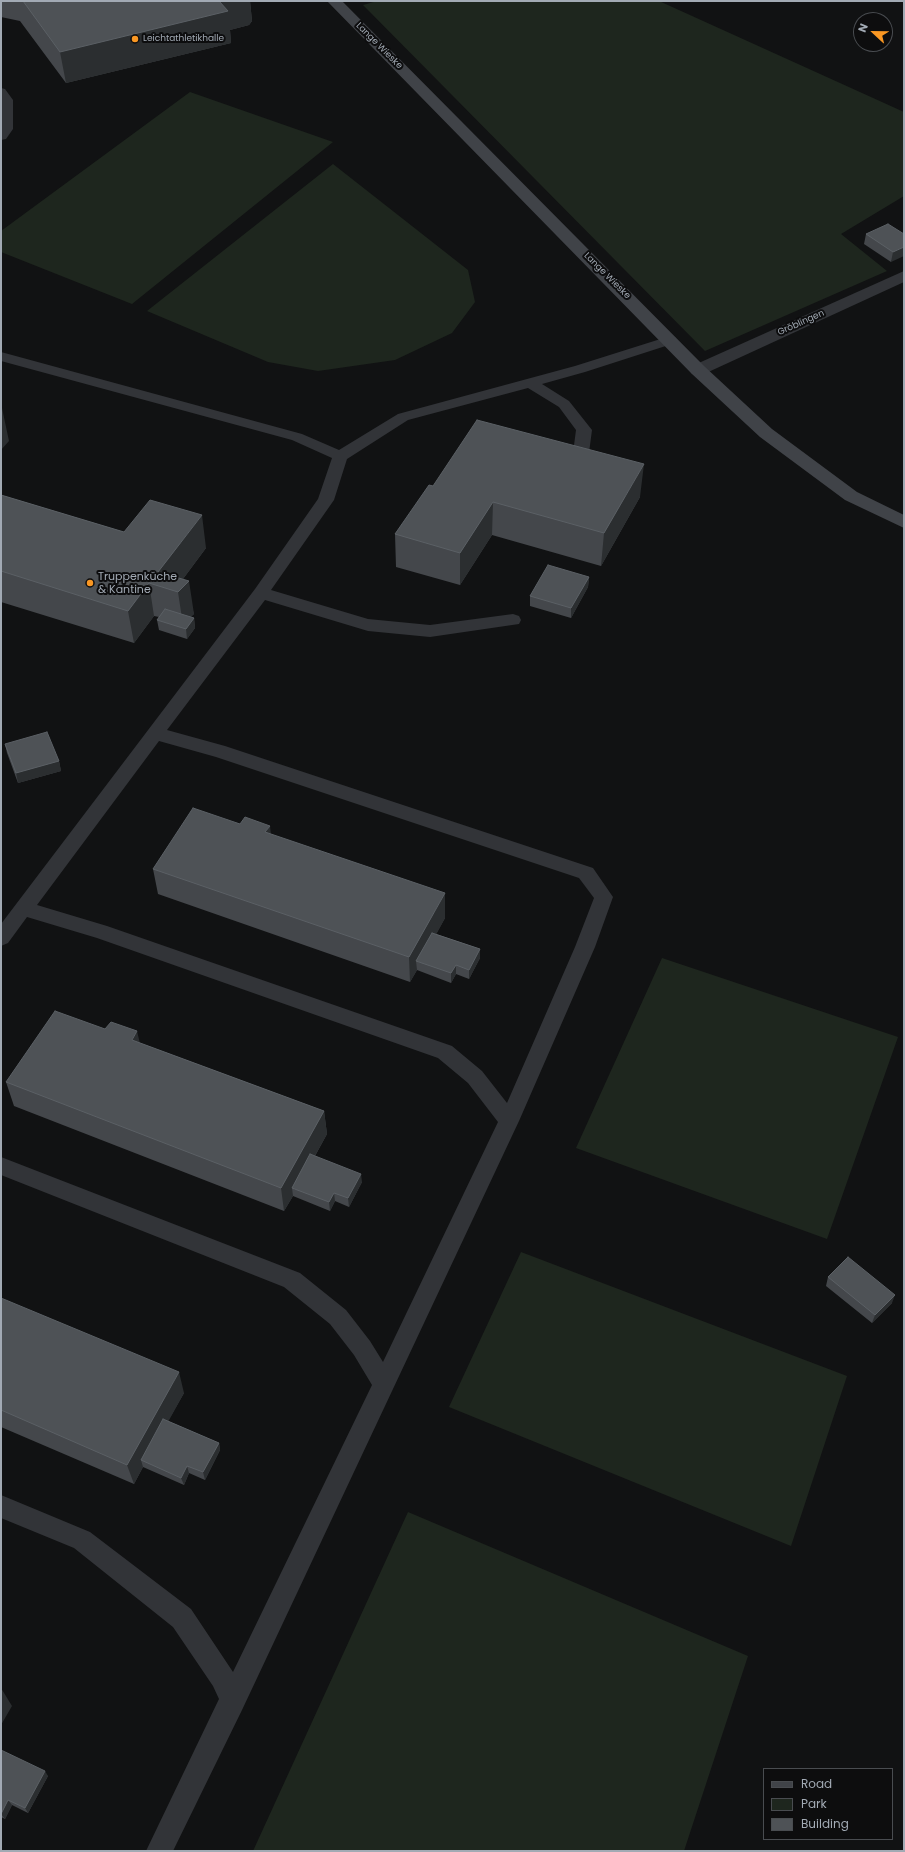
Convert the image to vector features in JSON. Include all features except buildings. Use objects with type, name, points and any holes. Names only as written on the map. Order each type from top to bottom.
[{"type":"street","name":"Lange Wieske","points":[[334,1],[698,370],[766,433],[851,496],[904,522]]},
{"type":"street","name":"Gröblingen","points":[[698,370],[904,276]]},
{"type":"lane","points":[[1,92],[7,100],[7,129],[1,136]]},
{"type":"lane","points":[[1,938],[22,908],[261,593],[326,500],[340,456],[403,417],[580,369],[670,340]]},
{"type":"lane","points":[[1,356],[290,435],[340,456]]},
{"type":"lane","points":[[529,382],[564,404],[584,430],[579,468]]},
{"type":"lane","points":[[261,593],[368,625],[430,631],[513,620]]},
{"type":"lane","points":[[154,733],[219,751],[586,873],[604,897],[585,947],[509,1121],[159,1851]]},
{"type":"lane","points":[[22,908],[100,931],[445,1052],[475,1077],[509,1121]]},
{"type":"lane","points":[[1,1166],[292,1280],[338,1317],[362,1348],[384,1384]]},
{"type":"lane","points":[[1,1506],[82,1540],[182,1618],[222,1677],[232,1701]]},
{"type":"green space","points":[[377,1],[659,1],[904,112],[904,196],[841,234],[887,271],[705,351],[363,5]]},
{"type":"green space","points":[[190,92],[333,142],[132,304],[1,252],[1,231]]},
{"type":"green space","points":[[333,164],[468,270],[475,302],[452,333],[395,360],[318,371],[268,362],[147,311]]},
{"type":"green space","points":[[662,958],[898,1037],[827,1239],[576,1148]]},
{"type":"green space","points":[[521,1252],[847,1376],[791,1546],[449,1407]]},
{"type":"green space","points":[[408,1512],[748,1656],[684,1851],[253,1851]]},
{"type":"place","name":"Leichtathletikhalle","points":[[135,39]]},
{"type":"place","name":"Truppenküche & Kantine","points":[[90,583]]}]
